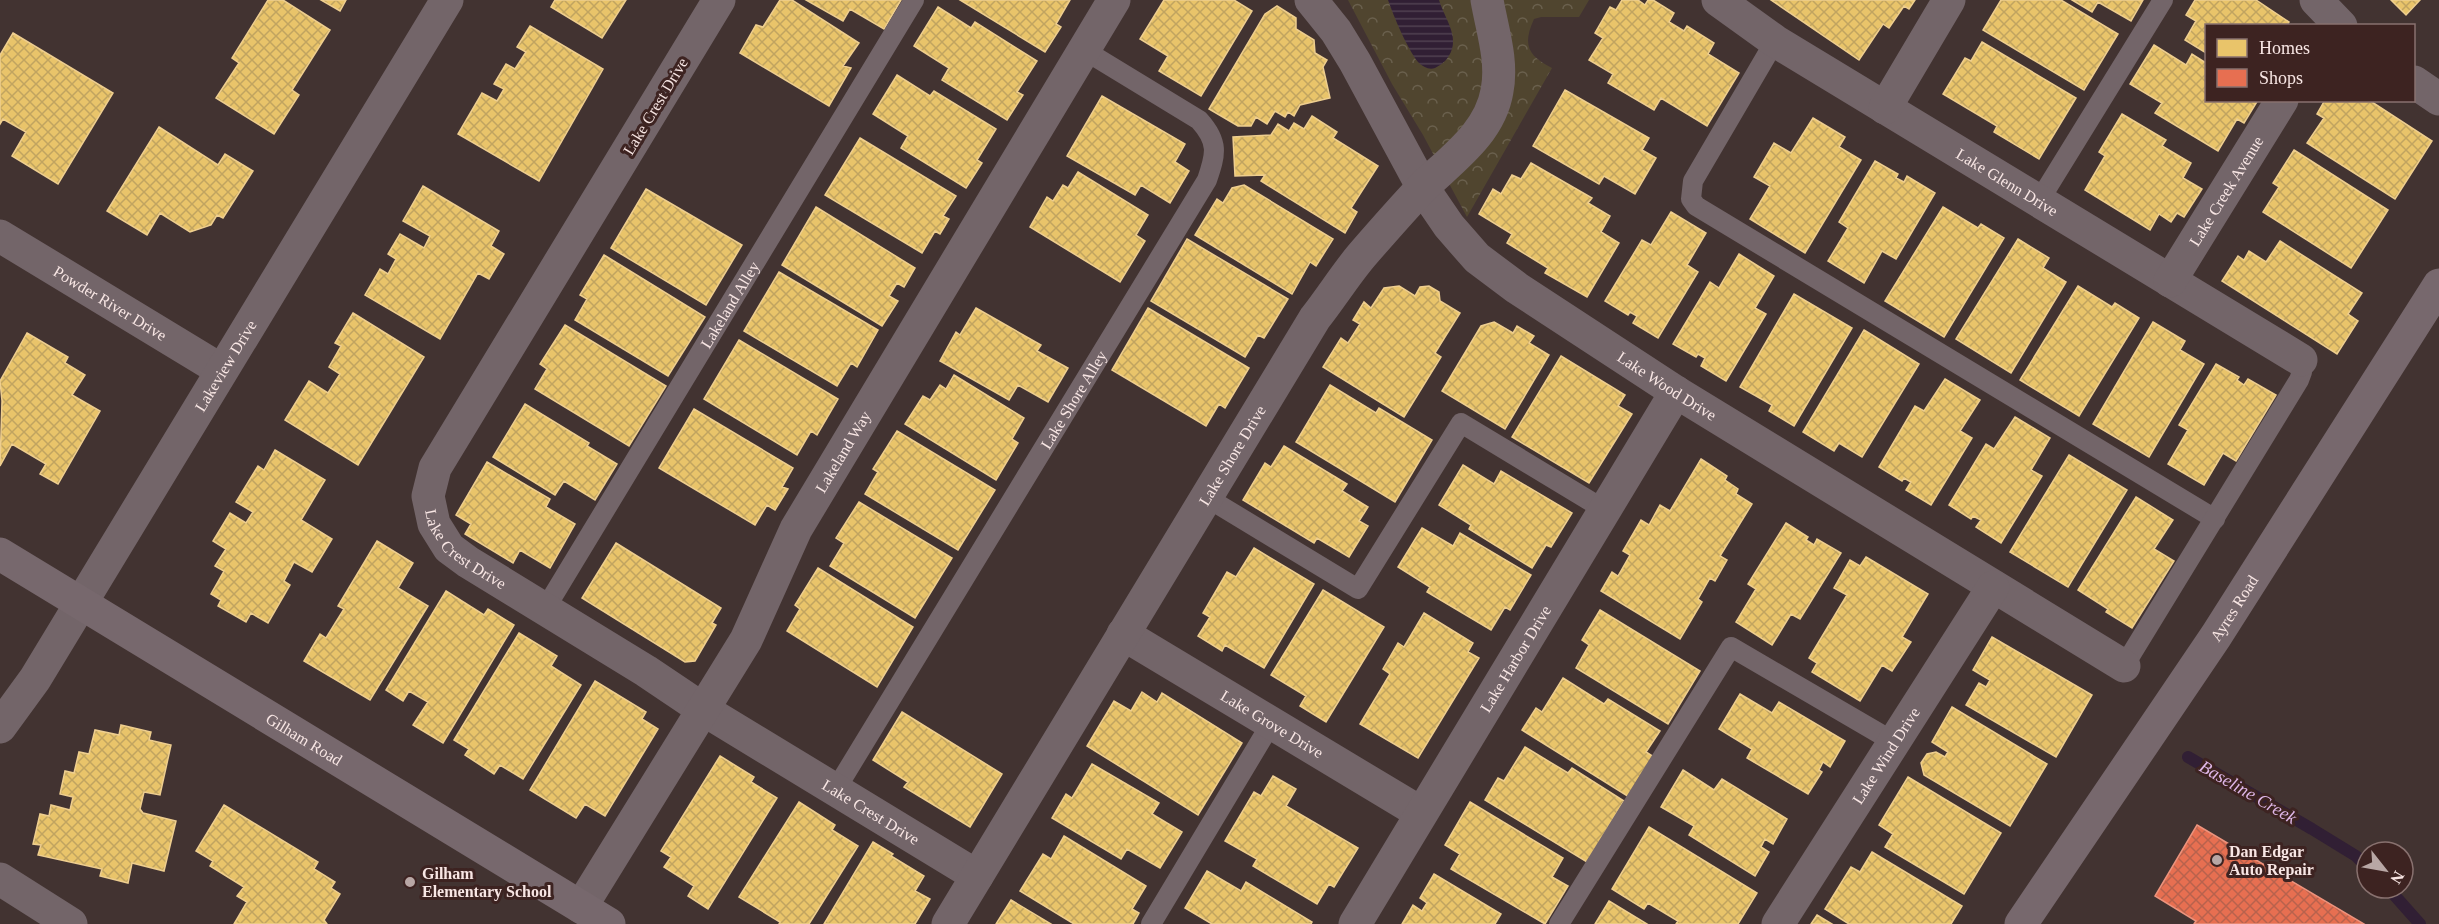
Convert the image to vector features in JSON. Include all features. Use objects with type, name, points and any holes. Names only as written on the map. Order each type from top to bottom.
[{"type":"street","name":"Lakeview Drive","points":[[0,727],[34,679],[447,0]]},
{"type":"street","name":"Lake Crest Drive","points":[[719,0],[435,468],[428,496],[434,524],[449,548],[704,710],[977,876]]},
{"type":"street","name":"Lakeland Way","points":[[581,907],[704,710],[755,623],[796,529],[1114,0]]},
{"type":"street","name":"Lake Wood Drive","points":[[1311,0],[1336,31],[1355,62],[1423,188],[1449,226],[1477,258],[1517,288],[1676,392],[2124,666]]},
{"type":"street","name":"Lake Shore Drive","points":[[948,924],[1316,318],[1360,258],[1423,188],[1472,141],[1492,109],[1498,90],[1499,69],[1487,0]]},
{"type":"street","name":"Lake Glenn Drive","points":[[1718,0],[1775,41],[2301,360]]},
{"type":"street","points":[[1885,108],[1949,0]]},
{"type":"street","points":[[2415,83],[2439,99]]},
{"type":"street","name":"Lake Creek Avenue","points":[[2170,281],[2281,102]]},
{"type":"street","name":"Powder River Drive","points":[[0,236],[221,370]]},
{"type":"street","name":"Ayres Road","points":[[2021,924],[2216,636],[2439,285]]},
{"type":"street","name":"Lake Harbor Drive","points":[[1356,923],[1676,392]]},
{"type":"street","name":"Gilham Road","points":[[0,554],[609,924]]},
{"type":"street","name":"Lake Wind Drive","points":[[1778,924],[1993,587]]},
{"type":"street","name":"Lake Grove Drive","points":[[1123,634],[1421,813]]},
{"type":"street","points":[[0,879],[71,924]]},
{"type":"lane","name":"Lakeland Alley","points":[[545,609],[914,0]]},
{"type":"lane","points":[[2039,201],[2163,0]]},
{"type":"lane","points":[[1775,41],[1693,181],[1691,199],[1696,206],[2215,519]]},
{"type":"lane","name":"Lake Shore Alley","points":[[836,789],[1207,180],[1215,146],[1210,132],[1199,120],[1084,50]]},
{"type":"lane","points":[[2124,666],[2299,380],[2302,372],[2301,360]]},
{"type":"lane","points":[[1206,497],[1358,589],[1461,423],[1605,510]]},
{"type":"lane","points":[[1559,924],[1731,647],[1893,742]]},
{"type":"lane","points":[[1150,924],[1272,722]]},
{"type":"green space","points":[[1348,0],[1589,0],[1579,17],[1534,19],[1528,36],[1530,49],[1537,59],[1552,68],[1467,217],[1423,135],[1392,84]]},
{"type":"shaded area","points":[[1388,0],[1439,0],[1453,38],[1451,52],[1445,61],[1431,69],[1418,62],[1405,41]]},
{"type":"building: Homes","points":[[268,0],[283,0],[330,30],[292,90],[299,95],[274,134],[216,98],[239,63],[232,58]]},
{"type":"building: Homes","points":[[321,0],[346,0],[340,11]]},
{"type":"building: Homes","points":[[555,0],[626,0],[602,38],[551,7]]},
{"type":"building: Homes","points":[[780,0],[792,0],[859,43],[843,66],[851,68],[829,106],[740,53],[756,25],[763,27]]},
{"type":"building: Homes","points":[[806,0],[901,0],[884,29],[850,9],[843,21]]},
{"type":"building: Homes","points":[[960,0],[1070,0],[1056,24],[1061,27],[1045,52]]},
{"type":"building: Homes","points":[[1164,0],[1234,0],[1252,11],[1201,96],[1159,71],[1168,56],[1140,39]]},
{"type":"building: Homes","points":[[1622,0],[1638,0],[1645,5],[1648,0],[1653,0],[1674,13],[1669,22],[1684,31],[1687,26],[1714,43],[1708,54],[1739,73],[1707,126],[1661,98],[1654,110],[1608,83],[1613,74],[1589,60],[1603,38],[1595,33],[1610,7],[1616,10]]},
{"type":"building: Homes","points":[[1771,0],[1915,0],[1909,9],[1904,6],[1889,28],[1883,24],[1859,60]]},
{"type":"building: Homes","points":[[2001,0],[2061,0],[2118,34],[2084,90],[1983,30]]},
{"type":"building: Homes","points":[[2072,0],[2143,0],[2131,21],[2098,2],[2092,12]]},
{"type":"building: Homes","points":[[2195,0],[2256,0],[2289,22],[2288,24],[2205,24],[2205,52],[2185,40],[2196,21],[2186,15]]},
{"type":"building: Homes","points":[[2391,0],[2420,0],[2406,15]]},
{"type":"building: Homes","points":[[1277,6],[1296,18],[1296,29],[1314,40],[1315,53],[1327,60],[1323,67],[1330,98],[1300,105],[1294,116],[1288,112],[1285,117],[1275,111],[1267,124],[1256,117],[1251,126],[1238,126],[1209,109],[1265,14]]},
{"type":"building: Homes","points":[[938,7],[971,28],[975,22],[1037,61],[1017,92],[1023,95],[1007,120],[942,80],[949,68],[914,46]]},
{"type":"building: Homes","points":[[530,26],[603,69],[539,181],[458,134],[482,93],[497,101],[504,89],[494,84],[506,64],[515,69],[526,52],[517,47]]},
{"type":"building: Homes","points":[[13,33],[113,93],[58,184],[12,156],[26,132],[3,119],[0,124],[0,55]]},
{"type":"building: Homes","points":[[1982,42],[2076,98],[2039,159],[1994,132],[1997,126],[1943,94],[1965,58],[1971,61]]},
{"type":"building: Homes","points":[[2154,45],[2186,65],[2192,54],[2205,62],[2205,102],[2257,102],[2244,123],[2237,119],[2218,151],[2155,113],[2162,103],[2130,84]]},
{"type":"building: Homes","points":[[897,75],[930,96],[934,91],[996,129],[977,160],[982,163],[966,188],[901,148],[908,136],[873,114]]},
{"type":"building: Homes","points":[[1565,90],[1649,138],[1642,150],[1656,158],[1635,194],[1604,176],[1599,184],[1533,146]]},
{"type":"building: Homes","points":[[1102,96],[1185,144],[1175,162],[1189,171],[1170,203],[1141,185],[1135,195],[1067,156]]},
{"type":"building: Homes","points":[[2324,102],[2372,102],[2432,141],[2395,199],[2307,143],[2324,118],[2317,114]]},
{"type":"building: Homes","points":[[2122,114],[2166,140],[2162,146],[2191,163],[2183,178],[2202,189],[2184,217],[2177,213],[2171,222],[2159,214],[2150,230],[2085,190],[2105,156],[2099,152]]},
{"type":"building: Homes","points":[[1312,116],[1337,132],[1333,138],[1378,166],[1351,208],[1357,212],[1345,233],[1261,181],[1265,175],[1235,176],[1233,137],[1271,135],[1278,124],[1289,131],[1294,123],[1304,129]]},
{"type":"building: Homes","points":[[1813,118],[1845,137],[1839,147],[1861,160],[1805,253],[1750,219],[1770,186],[1754,177],[1774,143],[1791,153]]},
{"type":"building: Homes","points":[[159,127],[218,165],[225,154],[253,171],[223,218],[217,215],[211,225],[190,232],[160,213],[147,235],[107,211]]},
{"type":"building: Homes","points":[[860,138],[956,196],[943,216],[949,219],[940,234],[935,231],[922,253],[825,195]]},
{"type":"building: Homes","points":[[2294,150],[2388,210],[2351,268],[2263,212],[2279,187],[2273,183]]},
{"type":"building: Homes","points":[[1875,161],[1898,174],[1896,178],[1904,182],[1907,176],[1935,193],[1896,259],[1882,251],[1864,283],[1828,261],[1848,228],[1839,222]]},
{"type":"building: Homes","points":[[1531,163],[1592,198],[1588,203],[1610,216],[1601,232],[1619,243],[1587,297],[1545,273],[1548,268],[1507,243],[1512,234],[1479,214],[1493,189],[1501,194],[1512,175],[1521,179]]},
{"type":"building: Homes","points":[[1078,172],[1148,215],[1136,235],[1145,241],[1120,282],[1030,227],[1047,197],[1053,201],[1063,185],[1068,188]]},
{"type":"building: Homes","points":[[1244,185],[1333,239],[1316,266],[1310,262],[1292,294],[1195,235],[1217,199],[1223,203],[1232,188]]},
{"type":"building: Homes","points":[[423,186],[499,231],[491,246],[504,254],[489,279],[478,273],[440,339],[365,295],[380,269],[388,274],[396,259],[388,254],[400,234],[424,248],[430,236],[403,221]]},
{"type":"building: Homes","points":[[646,189],[742,245],[706,305],[611,248]]},
{"type":"building: Homes","points":[[816,207],[915,268],[904,287],[897,283],[889,296],[898,301],[882,326],[782,265]]},
{"type":"building: Homes","points":[[1943,207],[1978,228],[1981,224],[2004,238],[1944,337],[1885,301]]},
{"type":"building: Homes","points":[[1671,212],[1706,233],[1687,265],[1698,272],[1658,338],[1633,323],[1637,316],[1630,312],[1628,315],[1605,301],[1642,240],[1651,245]]},
{"type":"building: Homes","points":[[1187,239],[1288,299],[1264,338],[1258,335],[1245,357],[1151,301]]},
{"type":"building: Homes","points":[[2018,239],[2049,258],[2043,268],[2066,282],[2011,373],[1956,339]]},
{"type":"building: Homes","points":[[2280,241],[2362,293],[2348,314],[2358,321],[2337,354],[2222,281],[2238,256],[2244,260],[2249,251],[2266,262]]},
{"type":"building: Homes","points":[[1739,254],[1774,276],[1755,308],[1766,314],[1726,381],[1701,366],[1705,358],[1698,354],[1696,357],[1673,344],[1710,282],[1719,288]]},
{"type":"building: Homes","points":[[604,255],[705,317],[668,376],[575,320],[587,299],[580,295]]},
{"type":"building: Homes","points":[[779,272],[878,330],[857,367],[851,363],[837,386],[744,331]]},
{"type":"building: Homes","points":[[1399,286],[1415,296],[1420,287],[1429,286],[1439,292],[1440,301],[1460,313],[1435,353],[1441,357],[1404,417],[1323,367],[1341,338],[1348,343],[1360,324],[1353,320],[1364,302],[1371,308],[1384,288]]},
{"type":"building: Homes","points":[[2078,286],[2112,307],[2115,303],[2139,318],[2079,416],[2020,380]]},
{"type":"building: Homes","points":[[1794,294],[1852,328],[1794,426],[1769,411],[1772,405],[1740,387]]},
{"type":"building: Homes","points":[[976,308],[1041,345],[1037,351],[1068,368],[1048,402],[1018,385],[1009,400],[940,361],[956,332],[960,335]]},
{"type":"building: Homes","points":[[1148,308],[1249,368],[1225,408],[1219,404],[1206,426],[1112,370]]},
{"type":"building: Homes","points":[[353,313],[424,357],[358,465],[285,420],[309,381],[328,393],[340,374],[329,367],[341,346],[335,343]]},
{"type":"building: Homes","points":[[1494,322],[1513,333],[1517,326],[1534,336],[1529,343],[1549,355],[1505,429],[1442,391],[1481,326]]},
{"type":"building: Homes","points":[[2153,322],[2185,341],[2180,350],[2204,364],[2149,457],[2093,424]]},
{"type":"building: Homes","points":[[565,325],[666,386],[629,446],[535,389],[547,369],[540,364]]},
{"type":"building: Homes","points":[[1864,330],[1919,364],[1862,457],[1839,443],[1834,451],[1803,432]]},
{"type":"building: Homes","points":[[27,333],[68,357],[65,363],[85,375],[72,395],[100,411],[58,484],[40,474],[46,464],[12,444],[0,466],[2,401],[0,381]]},
{"type":"building: Homes","points":[[739,340],[838,399],[817,435],[811,431],[797,455],[704,399]]},
{"type":"building: Homes","points":[[1561,356],[1625,395],[1618,406],[1632,414],[1589,483],[1512,437]]},
{"type":"building: Homes","points":[[2216,364],[2239,377],[2237,380],[2244,385],[2248,379],[2276,395],[2236,461],[2223,453],[2204,485],[2168,464],[2188,430],[2179,425]]},
{"type":"building: Homes","points":[[954,375],[1024,418],[1012,439],[1018,443],[996,480],[905,424],[923,396],[930,400],[940,385],[946,389]]},
{"type":"building: Homes","points":[[1945,379],[1980,400],[1960,431],[1972,438],[1931,505],[1906,490],[1911,482],[1904,478],[1902,481],[1879,467],[1915,406],[1924,411]]},
{"type":"building: Homes","points":[[1330,385],[1376,413],[1379,408],[1432,440],[1395,502],[1296,442]]},
{"type":"building: Homes","points":[[525,404],[589,443],[587,446],[617,464],[595,500],[564,481],[555,495],[493,457]]},
{"type":"building: Homes","points":[[694,409],[793,468],[782,487],[788,489],[775,510],[767,505],[755,525],[659,468]]},
{"type":"building: Homes","points":[[2015,417],[2050,438],[2031,470],[2042,476],[2001,543],[1976,527],[1981,520],[1973,516],[1971,519],[1949,505],[1986,444],[1994,449]]},
{"type":"building: Homes","points":[[897,431],[995,490],[958,550],[865,494],[878,472],[873,469]]},
{"type":"building: Homes","points":[[1284,446],[1347,484],[1342,491],[1368,507],[1359,521],[1368,526],[1349,557],[1317,538],[1314,543],[1243,500],[1265,463],[1271,467]]},
{"type":"building: Homes","points":[[275,450],[325,480],[301,520],[332,539],[312,572],[294,562],[284,581],[290,585],[268,623],[251,613],[246,622],[218,606],[221,600],[211,594],[224,571],[215,566],[226,549],[213,541],[230,513],[246,523],[253,512],[236,502],[258,466],[264,470]]},
{"type":"building: Homes","points":[[2069,455],[2127,490],[2068,587],[2010,552]]},
{"type":"building: Homes","points":[[1701,459],[1727,476],[1725,480],[1738,489],[1736,494],[1752,504],[1720,556],[1727,560],[1715,581],[1710,578],[1698,599],[1702,602],[1680,639],[1601,591],[1612,572],[1618,576],[1630,555],[1623,551],[1641,520],[1649,525],[1660,505],[1670,511]]},
{"type":"building: Homes","points":[[487,462],[550,499],[546,507],[575,524],[550,568],[520,550],[513,563],[465,534],[471,524],[456,515]]},
{"type":"building: Homes","points":[[1463,465],[1494,484],[1501,471],[1572,513],[1551,547],[1546,545],[1532,568],[1469,529],[1471,525],[1439,505]]},
{"type":"building: Homes","points":[[2136,497],[2173,520],[2154,549],[2174,561],[2132,628],[2106,612],[2108,609],[2078,590]]},
{"type":"building: Homes","points":[[859,502],[952,558],[915,618],[830,566],[844,543],[836,538]]},
{"type":"building: Homes","points":[[1786,523],[1808,537],[1806,540],[1814,545],[1817,539],[1841,553],[1800,619],[1791,614],[1772,645],[1736,622],[1756,589],[1748,584]]},
{"type":"building: Homes","points":[[1422,528],[1453,546],[1460,533],[1531,575],[1510,610],[1505,607],[1491,630],[1427,592],[1430,587],[1398,567]]},
{"type":"building: Homes","points":[[377,541],[413,563],[398,588],[428,606],[370,700],[304,661],[320,634],[326,638],[344,609],[338,606]]},
{"type":"building: Homes","points":[[616,543],[721,608],[712,623],[716,625],[695,661],[685,662],[582,598]]},
{"type":"building: Homes","points":[[1254,548],[1314,584],[1264,668],[1225,645],[1222,651],[1198,636],[1210,617],[1203,613],[1227,572],[1236,577]]},
{"type":"building: Homes","points":[[1866,557],[1928,594],[1902,637],[1911,642],[1892,671],[1882,665],[1860,701],[1812,672],[1817,663],[1809,658],[1847,595],[1834,588],[1850,560],[1860,566]]},
{"type":"building: Homes","points":[[818,568],[913,627],[877,687],[787,631],[800,609],[795,605]]},
{"type":"building: Homes","points":[[1323,590],[1384,627],[1326,722],[1300,706],[1306,696],[1271,675]]},
{"type":"building: Homes","points":[[446,591],[484,615],[488,609],[514,625],[443,743],[413,725],[428,702],[409,691],[403,701],[386,690]]},
{"type":"building: Homes","points":[[1600,610],[1700,671],[1668,724],[1576,668],[1589,645],[1582,640]]},
{"type":"building: Homes","points":[[1424,613],[1473,643],[1468,652],[1479,658],[1418,758],[1360,724],[1390,674],[1383,669],[1398,643],[1404,647]]},
{"type":"building: Homes","points":[[519,633],[557,656],[551,666],[581,685],[523,779],[500,765],[494,774],[465,755],[469,749],[454,740]]},
{"type":"building: Homes","points":[[1992,637],[2092,695],[2056,757],[1966,705],[1979,683],[1986,687],[1990,680],[1973,670]]},
{"type":"building: Homes","points":[[1563,678],[1604,704],[1608,699],[1660,731],[1646,752],[1654,757],[1629,797],[1522,730],[1536,708],[1542,712]]},
{"type":"building: Homes","points":[[595,681],[646,712],[642,719],[658,729],[605,816],[585,804],[576,818],[530,790]]},
{"type":"building: Homes","points":[[1142,692],[1157,702],[1162,693],[1242,743],[1198,815],[1087,746],[1114,701],[1131,711]]},
{"type":"building: Homes","points":[[1740,694],[1772,713],[1779,702],[1845,741],[1830,767],[1823,762],[1819,770],[1822,772],[1808,794],[1747,758],[1752,749],[1719,729]]},
{"type":"building: Homes","points":[[1952,707],[2047,764],[2010,826],[1924,775],[1921,763],[1927,754],[1936,752],[1945,757],[1948,752],[1932,742]]},
{"type":"building: Homes","points":[[902,712],[1002,774],[970,827],[904,787],[908,782],[873,760]]},
{"type":"building: Homes","points":[[121,725],[151,732],[149,740],[171,745],[160,795],[144,792],[140,809],[143,813],[176,821],[164,871],[132,863],[128,883],[100,876],[102,869],[38,855],[41,845],[33,844],[40,814],[49,816],[51,805],[70,810],[73,797],[60,794],[65,771],[74,773],[79,752],[89,754],[95,730],[119,735]]},
{"type":"building: Homes","points":[[1525,747],[1568,773],[1572,768],[1624,801],[1587,862],[1485,800],[1498,778],[1504,781]]},
{"type":"building: Homes","points":[[720,756],[754,777],[751,782],[777,798],[708,909],[688,896],[694,886],[664,867],[671,857],[661,851]]},
{"type":"building: Homes","points":[[1092,764],[1159,803],[1152,814],[1182,832],[1160,868],[1127,849],[1121,859],[1052,818],[1066,794],[1072,798]]},
{"type":"building: Homes","points":[[1683,770],[1714,790],[1722,779],[1787,819],[1773,844],[1765,839],[1761,847],[1769,852],[1755,876],[1689,835],[1694,826],[1661,807]]},
{"type":"building: Homes","points":[[1273,776],[1296,789],[1286,806],[1358,848],[1334,887],[1329,884],[1317,904],[1253,866],[1257,859],[1225,841],[1254,792],[1261,796]]},
{"type":"building: Homes","points":[[1908,777],[2001,833],[1964,894],[1885,847],[1893,834],[1879,825]]},
{"type":"building: Homes","points":[[799,802],[835,825],[832,830],[858,846],[809,924],[779,924],[780,922],[739,897]]},
{"type":"building: Homes","points":[[1470,802],[1563,858],[1552,877],[1568,886],[1545,924],[1451,869],[1460,854],[1445,845]]},
{"type":"building: Homes","points":[[224,805],[318,862],[314,869],[335,882],[331,888],[340,894],[324,920],[327,924],[234,924],[247,902],[237,896],[244,887],[210,866],[213,861],[196,851]]},
{"type":"building: Homes","points":[[1649,827],[1757,893],[1738,924],[1676,924],[1678,921],[1648,903],[1644,909],[1612,889]]},
{"type":"building: Homes","points":[[1064,836],[1146,886],[1132,909],[1139,913],[1133,924],[1074,924],[1020,891],[1043,854],[1051,859]]},
{"type":"building: Homes","points":[[873,842],[924,876],[915,891],[930,899],[915,924],[824,924]]},
{"type":"building: Homes","points":[[1872,852],[1962,906],[1951,924],[1849,924],[1825,909],[1851,867],[1860,872]]},
{"type":"building: Homes","points":[[1207,871],[1241,891],[1246,882],[1312,922],[1311,924],[1212,924],[1185,908]]},
{"type":"building: Homes","points":[[1434,874],[1501,914],[1495,924],[1402,924],[1413,905],[1422,911],[1427,903],[1420,898]]},
{"type":"building: Homes","points":[[1011,900],[1051,924],[996,924]]},
{"type":"building: Homes","points":[[1609,901],[1647,924],[1595,924]]},
{"type":"building: Homes","points":[[1817,915],[1832,924],[1811,924]]},
{"type":"building: Shops","name":"Dan Edgar Auto Repair","points":[[2197,825],[2364,924],[2194,924],[2196,921],[2155,896]]},
{"type":"waterway","name":"Baseline Creek","points":[[2188,757],[2355,855]]},
{"type":"waterway","name":"Baseline Creek","points":[[2399,900],[2420,924]]},
{"type":"place","name":"Dan Edgar Auto Repair","points":[[2217,860]]},
{"type":"place","name":"Gilham Elementary School","points":[[410,882]]}]
